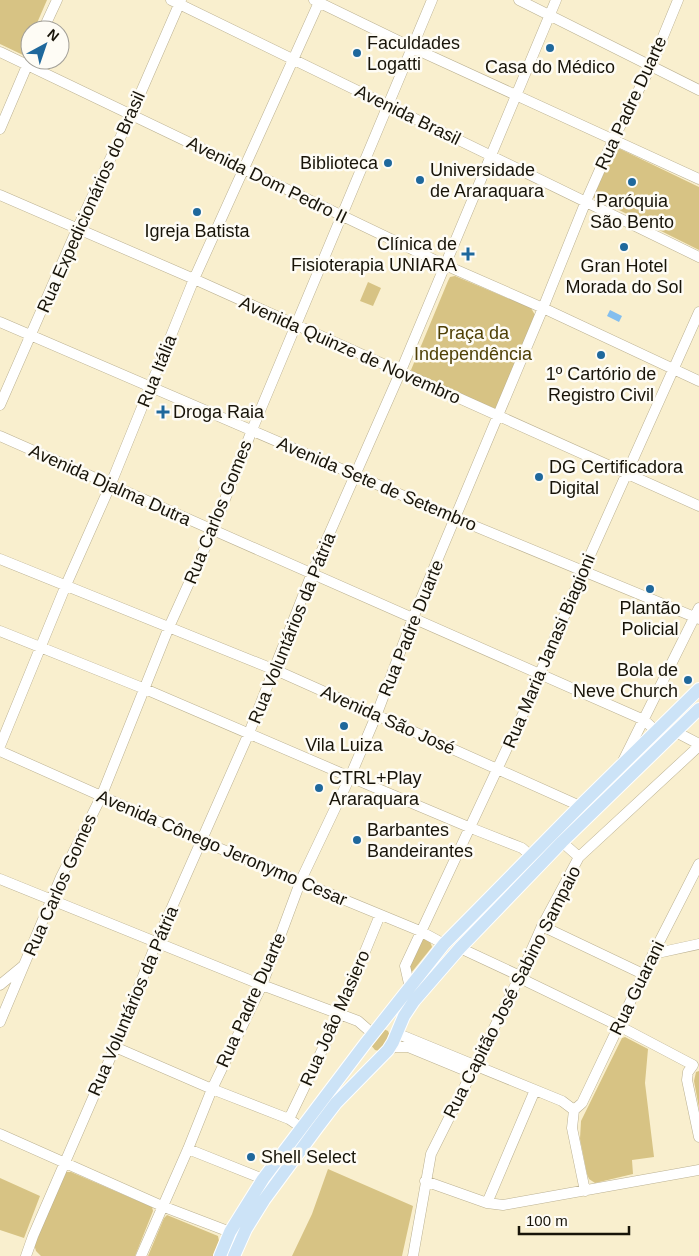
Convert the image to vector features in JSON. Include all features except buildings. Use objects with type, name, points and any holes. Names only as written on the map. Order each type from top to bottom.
[{"type":"main road","points":[[220,1256],[230,1232],[262,1179],[364,1044],[444,944],[699,689]]},
{"type":"main road","points":[[234,1256],[246,1229],[276,1184],[336,1103],[384,1054],[414,1001],[460,948],[562,842],[699,709]]},
{"type":"main road","points":[[656,731],[660,741],[658,750]]},
{"type":"main road","points":[[376,1029],[392,1029],[396,1033]]},
{"type":"main road","points":[[364,1044],[370,1054],[384,1054]]},
{"type":"street","points":[[48,20],[57,0]]},
{"type":"street","name":"Rua Carlos Gomes","points":[[0,1022],[52,899],[101,797],[169,627],[212,530],[341,215],[432,0]]},
{"type":"street","points":[[519,0],[699,90]]},
{"type":"street","name":"Rua Voluntários da Pátria","points":[[26,1256],[64,1162],[115,1047],[157,941],[249,733],[312,573],[400,372],[556,0]]},
{"type":"street","name":"Rua Padre Duarte","points":[[141,1256],[212,1089],[262,985],[301,880],[350,777],[376,716],[413,618],[586,201],[613,140],[651,66],[678,0]]},
{"type":"street","name":"Avenida Brasil","points":[[177,1],[699,257]]},
{"type":"street","name":"Rua Expedicionários do Brasil","points":[[0,405],[77,229],[131,114],[177,1]]},
{"type":"street","points":[[317,1],[411,47],[699,179]]},
{"type":"street","name":"Rua Itália","points":[[0,746],[66,585],[110,486],[194,280],[294,60],[317,1]]},
{"type":"street","name":"Avenida Dom Pedro II","points":[[0,52],[20,59]]},
{"type":"street","points":[[0,129],[26,70]]},
{"type":"street","name":"Avenida Dom Pedro II","points":[[45,70],[131,114],[445,265],[543,308],[699,381]]},
{"type":"street","name":"Avenida Quinze de Novembro","points":[[0,195],[296,325],[699,506]]},
{"type":"street","name":"Rua Maria Janasi Biagioni","points":[[410,988],[405,966],[498,769],[583,571],[699,312]]},
{"type":"street","name":"Avenida Sete de Setembro","points":[[0,322],[455,518],[583,571],[697,615]]},
{"type":"street","name":"Avenida Djalma Dutra","points":[[0,436],[644,720],[656,731]]},
{"type":"street","name":"Avenida São José","points":[[0,559],[275,670],[580,806]]},
{"type":"street","points":[[619,768],[697,615]]},
{"type":"street","points":[[0,631],[145,689],[470,828],[522,848],[531,856]]},
{"type":"street","points":[[676,732],[699,745]]},
{"type":"street","name":"Rua Capitão José Sabino Sampaio","points":[[413,1256],[431,1154],[520,976],[542,926],[579,858],[699,745]]},
{"type":"street","name":"Avenida Cônego Jeronymo Cesar","points":[[0,751],[201,840],[420,931],[444,944]]},
{"type":"street","points":[[562,842],[579,858]]},
{"type":"street","name":"Rua Guarani","points":[[574,1110],[582,1103],[643,974],[698,867]]},
{"type":"street","points":[[0,879],[376,1029]]},
{"type":"street","name":"Rua João Masiero","points":[[289,1119],[339,1015],[380,916]]},
{"type":"street","points":[[542,926],[643,974]]},
{"type":"street","points":[[654,954],[699,944]]},
{"type":"street","points":[[460,948],[696,1064],[688,1072],[687,1080],[699,1136]]},
{"type":"street","points":[[0,985],[24,966]]},
{"type":"street","points":[[396,1033],[473,1070]]},
{"type":"street","points":[[115,1047],[212,1089],[289,1119],[302,1128]]},
{"type":"street","points":[[384,1054],[395,1047],[408,1047],[562,1101],[574,1110],[572,1128],[585,1191]]},
{"type":"street","points":[[487,1203],[535,1090]]},
{"type":"street","points":[[0,1134],[162,1206],[230,1232]]},
{"type":"street","points":[[188,1149],[262,1179]]},
{"type":"street","points":[[425,1181],[487,1203],[502,1205],[699,1170]]},
{"type":"green space","points":[[0,0],[47,0],[38,20],[20,20],[20,54],[0,44]]},
{"type":"green space","points":[[616,147],[699,187],[699,250],[593,197]]},
{"type":"green space","name":"Praça da Independência","points":[[455,276],[531,308],[535,315],[496,409],[414,374],[411,370],[448,281],[450,277]]},
{"type":"green space","points":[[368,282],[381,288],[373,306],[360,301]]},
{"type":"green space","points":[[422,937],[430,941],[432,947],[411,973],[409,968]]},
{"type":"green space","points":[[384,1029],[388,1031],[391,1038],[379,1051],[375,1050],[370,1044]]},
{"type":"green space","points":[[625,1037],[648,1049],[645,1083],[654,1157],[632,1160],[633,1174],[595,1183],[589,1179],[587,1174],[580,1139],[581,1121],[622,1038]]},
{"type":"green space","points":[[699,1071],[699,1108],[694,1081],[696,1072]]},
{"type":"green space","points":[[328,1169],[413,1206],[402,1256],[292,1256],[312,1214]]},
{"type":"green space","points":[[66,1172],[71,1172],[152,1207],[153,1211],[135,1256],[41,1256],[36,1251],[34,1244]]},
{"type":"green space","points":[[0,1178],[40,1196],[24,1238],[0,1230]]},
{"type":"green space","points":[[167,1215],[218,1236],[219,1241],[213,1256],[148,1256]]},
{"type":"water","points":[[610,310],[622,316],[619,322],[607,316]]},
{"type":"place","name":"Casa do Médico","points":[[550,48]]},
{"type":"place","name":"Faculdades Logatti","points":[[357,53]]},
{"type":"place","name":"Biblioteca","points":[[388,163]]},
{"type":"place","name":"Universidade de Araraquara","points":[[420,180]]},
{"type":"place","name":"Paróquia São Bento","points":[[632,182]]},
{"type":"place","name":"Igreja Batista","points":[[197,212]]},
{"type":"place","name":"Gran Hotel Morada do Sol","points":[[624,247]]},
{"type":"place","name":"Clínica de Fisioterapia UNIARA","points":[[468,254]]},
{"type":"place","name":"1º Cartório de Registro Civil","points":[[601,355]]},
{"type":"place","name":"Droga Raia","points":[[163,412]]},
{"type":"place","name":"DG Certificadora Digital","points":[[539,477]]},
{"type":"place","name":"Plantão Policial","points":[[650,589]]},
{"type":"place","name":"Bola de Neve Church","points":[[688,680]]},
{"type":"place","name":"Vila Luiza","points":[[344,726]]},
{"type":"place","name":"CTRL+Play Araraquara","points":[[319,788]]},
{"type":"place","name":"Barbantes Bandeirantes","points":[[357,840]]},
{"type":"place","name":"Shell Select","points":[[251,1157]]}]
